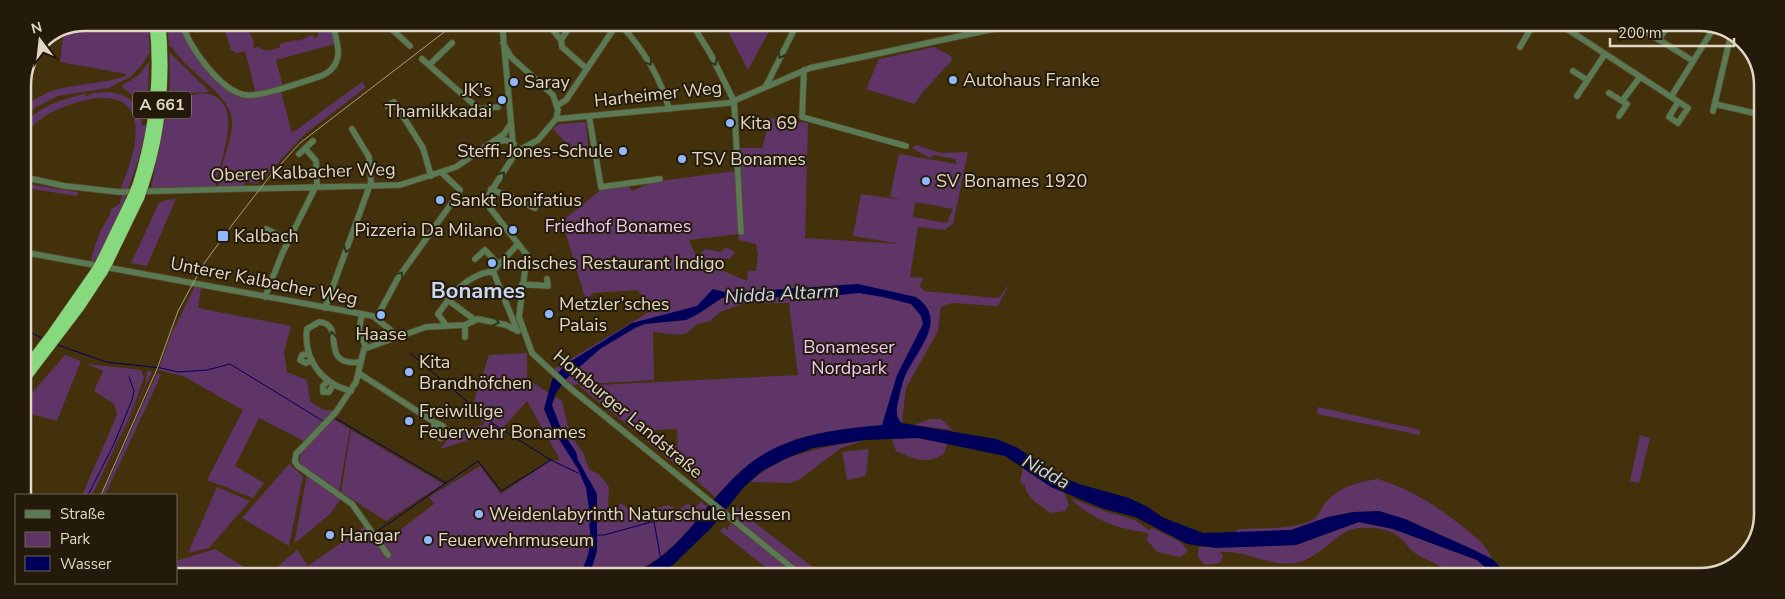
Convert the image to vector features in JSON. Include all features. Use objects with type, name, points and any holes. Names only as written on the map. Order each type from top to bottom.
[{"type":"highway","name":"A 661","points":[[138,191],[155,106],[157,54],[155,31]]},
{"type":"highway","name":"A 661","points":[[31,370],[96,268],[105,262],[138,191],[154,151],[162,98],[161,31]]},
{"type":"highway","name":"A 661","points":[[31,363],[46,347]]},
{"type":"street","points":[[184,31],[187,39],[200,59],[231,89],[249,95],[321,76],[332,70],[338,61],[339,52],[334,31]]},
{"type":"street","points":[[394,31],[410,46]]},
{"type":"street","points":[[502,31],[506,72],[504,107],[510,125],[513,144]]},
{"type":"street","points":[[554,31],[561,40],[562,47],[587,69]]},
{"type":"street","points":[[561,40],[567,31]]},
{"type":"street","points":[[558,105],[566,100],[613,31]]},
{"type":"street","points":[[625,31],[634,39],[654,69],[669,109]]},
{"type":"street","points":[[696,31],[710,53],[734,102],[742,232]]},
{"type":"street","points":[[766,86],[794,31]]},
{"type":"street","name":"Harheimer Weg","points":[[556,119],[734,102],[804,70],[985,31]]},
{"type":"street","points":[[1520,47],[1530,31]]},
{"type":"street","points":[[1570,31],[1678,102]]},
{"type":"street","points":[[1645,31],[1693,61]]},
{"type":"street","points":[[1659,40],[1664,31]]},
{"type":"street","points":[[1671,97],[1712,33]]},
{"type":"street","points":[[1714,111],[1730,40]]},
{"type":"street","points":[[429,64],[452,43]]},
{"type":"street","points":[[388,555],[352,504],[305,473],[296,462],[296,454],[333,416],[360,374],[362,351],[366,348],[426,327],[465,325],[481,319],[499,323],[518,324],[527,255],[490,208],[488,200],[491,189],[520,149],[538,140],[556,119],[558,105],[550,92],[507,52],[503,43]]},
{"type":"street","points":[[1577,96],[1605,54]]},
{"type":"street","points":[[422,59],[479,108],[504,107]]},
{"type":"street","points":[[506,72],[511,65],[519,64]]},
{"type":"street","points":[[804,70],[802,117],[906,146]]},
{"type":"street","points":[[1573,71],[1587,80]]},
{"type":"street","points":[[1622,101],[1640,77]]},
{"type":"street","points":[[1609,93],[1627,104],[1620,116]]},
{"type":"street","points":[[387,106],[394,102],[423,148],[431,176]]},
{"type":"street","points":[[1715,104],[1754,113]]},
{"type":"street","points":[[589,116],[601,187],[660,179]]},
{"type":"street","name":"Oberer Kalbacher Weg","points":[[31,178],[93,190],[138,191],[400,185],[442,173],[490,144],[507,131],[510,125]]},
{"type":"street","points":[[325,308],[370,187],[370,160],[353,130],[347,136]]},
{"type":"street","points":[[490,144],[505,140],[520,149]]},
{"type":"street","points":[[299,154],[313,141]]},
{"type":"street","points":[[266,297],[289,240],[315,188],[316,161],[305,148]]},
{"type":"street","points":[[376,317],[398,278],[459,193],[460,190],[442,173]]},
{"type":"street","points":[[491,189],[535,208]]},
{"type":"street","points":[[266,229],[289,240]]},
{"type":"street","points":[[446,325],[438,314],[449,299],[468,280],[493,271],[518,244]]},
{"type":"street","points":[[475,259],[485,250],[498,264]]},
{"type":"street","name":"Unterer Kalbacher Weg","points":[[31,254],[96,268],[119,269],[376,317],[398,336]]},
{"type":"street","name":"Homburger Landstraße","points":[[493,271],[534,355],[567,386],[792,568]]},
{"type":"street","points":[[522,284],[548,286],[547,279]]},
{"type":"street","points":[[439,287],[449,299],[475,320]]},
{"type":"street","points":[[362,314],[360,330],[366,348]]},
{"type":"street","points":[[350,390],[330,383],[312,360],[309,353],[307,329],[315,323],[324,322],[333,329],[334,348],[339,358],[348,363],[361,362]]},
{"type":"street","points":[[465,325],[465,337]]},
{"type":"street","points":[[309,353],[302,355],[300,360],[306,363],[312,360]]},
{"type":"street","points":[[360,374],[434,422]]},
{"type":"green space","points":[[85,31],[149,31],[150,52],[142,65],[130,77],[109,88],[58,96],[31,111],[31,103],[47,93],[72,86],[111,80],[126,76],[126,74],[65,63],[65,35]]},
{"type":"green space","points":[[168,31],[186,31],[200,59],[238,93],[256,94],[245,51],[237,53],[231,50],[225,31],[249,31],[254,41],[253,48],[258,47],[271,50],[280,47],[280,44],[299,41],[312,35],[315,38],[318,37],[319,31],[334,31],[338,43],[276,60],[283,87],[280,88],[292,133],[362,82],[366,87],[305,134],[262,180],[256,184],[246,181],[244,186],[219,187],[221,170],[232,127],[229,110],[215,91],[169,46]]},
{"type":"green space","points":[[728,31],[769,31],[748,70]]},
{"type":"green space","points":[[934,47],[951,56],[952,60],[922,93],[915,104],[866,89],[879,59]]},
{"type":"green space","points":[[169,52],[210,92],[189,93],[167,110],[170,83]]},
{"type":"green space","points":[[149,61],[147,120],[136,98],[121,86],[139,75]]},
{"type":"green space","points":[[93,93],[116,93],[128,98],[137,106],[142,125],[147,126],[139,158],[128,189],[120,189],[128,169],[136,133],[134,118],[127,106],[115,99],[97,98],[57,110],[31,127],[31,117],[43,108],[59,101],[84,94],[87,96]]},
{"type":"green space","points":[[204,93],[217,98],[225,106],[228,118],[228,132],[216,187],[151,188],[165,119],[173,113],[183,100],[195,94]]},
{"type":"green space","points":[[770,118],[808,123],[805,238],[901,244],[853,236],[861,194],[902,200],[890,197],[899,154],[957,164],[955,159],[933,155],[930,158],[912,148],[916,145],[941,153],[968,152],[953,224],[944,230],[918,227],[910,277],[924,278],[919,286],[925,291],[995,298],[1000,297],[1011,281],[998,306],[952,303],[941,307],[938,331],[906,388],[902,423],[796,439],[749,465],[715,497],[678,464],[677,429],[635,431],[579,386],[798,375],[789,303],[745,303],[720,312],[710,321],[697,324],[687,333],[679,335],[653,332],[654,380],[572,385],[554,369],[654,309],[637,290],[593,293],[586,301],[562,221],[603,188],[628,185],[632,191],[652,182],[736,171],[739,234],[744,230],[740,148],[762,148]],"holes":[[[915,202],[953,209],[947,223],[913,217]],[[739,234],[738,240],[756,244],[758,254],[756,271],[748,271],[747,281],[714,267],[709,261],[713,258],[730,259],[735,252],[725,247],[721,252],[705,249],[699,255],[694,252],[689,240]]]},
{"type":"green space","points":[[586,122],[588,146],[572,149],[553,129],[559,124]]},
{"type":"green space","points":[[31,184],[78,192],[77,196],[32,189],[31,191]]},
{"type":"green space","points":[[122,194],[126,194],[126,197],[113,229],[96,260],[90,262],[100,231],[110,215],[111,209],[120,204]]},
{"type":"green space","points":[[176,199],[147,266],[131,263],[159,203]]},
{"type":"green space","points":[[195,286],[201,288],[198,308],[291,326],[284,352],[287,372],[307,380],[310,401],[324,410],[333,410],[304,441],[259,418],[235,466],[264,483],[253,498],[207,480],[243,410],[183,376],[158,370],[172,333]]},
{"type":"green space","points":[[527,353],[527,379],[562,401],[570,435],[583,452],[589,469],[600,475],[609,487],[608,506],[617,509],[620,503],[637,514],[668,505],[678,510],[687,504],[697,506],[701,501],[707,507],[682,537],[662,555],[642,568],[276,568],[297,550],[308,566],[365,526],[379,546],[434,504],[429,497],[480,466],[501,494],[550,461],[560,460],[527,401],[501,430],[440,449],[451,436],[485,424],[471,410],[489,355]]},
{"type":"green space","points":[[65,355],[81,361],[57,421],[31,414],[31,394]]},
{"type":"green space","points":[[87,364],[141,370],[144,378],[130,416],[94,491],[92,494],[82,494],[117,415],[114,404],[94,391],[103,371]]},
{"type":"green space","points":[[147,371],[152,372],[97,493],[146,383]]},
{"type":"green space","points":[[157,373],[161,374],[105,494],[102,494]]},
{"type":"green space","points":[[1318,407],[1420,430],[1420,435],[1317,414]]},
{"type":"green space","points":[[333,419],[350,429],[339,491],[308,472],[299,461],[302,452]]},
{"type":"green space","points":[[930,419],[941,419],[953,430],[914,425]]},
{"type":"green space","points":[[351,430],[443,484],[386,521],[341,492]]},
{"type":"green space","points":[[1640,435],[1650,438],[1639,483],[1630,481]]},
{"type":"green space","points":[[660,438],[669,446],[676,446],[677,465],[665,457],[663,452],[665,449],[660,446],[657,450],[645,439]]},
{"type":"green space","points":[[918,438],[947,443],[944,454],[931,459],[920,460],[896,451],[892,439]]},
{"type":"green space","points":[[865,440],[841,448],[800,479],[791,483],[750,482],[776,464],[790,458],[819,449]]},
{"type":"green space","points":[[869,449],[866,476],[847,480],[842,452]]},
{"type":"green space","points":[[289,464],[303,476],[289,546],[242,518]]},
{"type":"green space","points":[[1023,467],[1051,487],[1064,492],[1069,505],[1065,511],[1050,513],[1028,494],[1025,485],[1020,482]]},
{"type":"green space","points":[[307,475],[341,499],[329,515],[294,544]]},
{"type":"green space","points":[[1378,479],[1422,498],[1441,511],[1480,541],[1492,559],[1405,519],[1328,517],[1291,530],[1233,533],[1239,529],[1279,528],[1308,522],[1317,516],[1326,502],[1344,488],[1357,483]]},
{"type":"green space","points":[[217,487],[250,501],[209,548],[188,553]]},
{"type":"green space","points":[[1070,498],[1135,520],[1149,530],[1152,528],[1181,542],[1188,551],[1180,557],[1157,552],[1147,540],[1148,533],[1126,529],[1096,518]]},
{"type":"green space","points":[[738,506],[746,516],[814,568],[797,568],[732,517]]},
{"type":"green space","points":[[1359,522],[1393,529],[1477,560],[1486,568],[1443,568],[1415,553],[1395,534],[1370,528],[1349,530],[1314,555],[1295,563],[1276,563],[1239,553],[1220,552],[1223,556],[1220,563],[1206,565],[1198,555],[1199,547],[1296,545]]},
{"type":"green space","points":[[730,523],[788,568],[766,568],[720,531],[723,527],[728,530]]},
{"type":"green space","points":[[215,549],[245,568],[178,568],[178,560]]},
{"type":"water","points":[[858,284],[916,297],[925,305],[930,314],[930,324],[924,343],[901,388],[897,411],[899,420],[902,423],[996,439],[1016,447],[1060,476],[1079,484],[1129,498],[1164,518],[1203,533],[1291,530],[1328,517],[1353,512],[1379,511],[1405,519],[1472,549],[1492,559],[1502,568],[1486,568],[1477,560],[1393,529],[1359,522],[1296,545],[1216,548],[1187,544],[1135,517],[1104,509],[1051,487],[1005,456],[918,438],[865,440],[813,448],[787,458],[762,471],[744,487],[712,527],[673,565],[668,568],[643,568],[667,552],[694,524],[719,493],[748,465],[762,455],[795,440],[812,435],[882,425],[897,375],[923,324],[921,316],[911,304],[859,293],[820,297],[722,298],[686,320],[645,324],[635,328],[600,349],[566,379],[556,393],[552,405],[562,431],[576,452],[578,460],[597,494],[597,551],[592,568],[582,568],[590,544],[589,524],[591,522],[586,488],[578,469],[552,428],[544,409],[552,380],[565,365],[632,323],[697,306],[713,289],[724,292]]},
{"type":"waterway","name":"Kalbach","points":[[31,333],[42,338]]},
{"type":"waterway","name":"Kalbach","points":[[58,345],[106,362],[161,368],[178,372],[207,370],[230,364],[323,421]]},
{"type":"waterway","points":[[410,353],[495,425],[551,460]]},
{"type":"waterway","points":[[89,494],[114,444],[132,400],[134,391],[129,377]]},
{"type":"waterway","name":"Kalbach","points":[[335,418],[446,483],[478,461],[501,491],[551,460],[578,473]]},
{"type":"waterway","points":[[388,524],[446,483]]},
{"type":"waterway","points":[[597,535],[604,535],[677,515],[699,522]]},
{"type":"waterway","points":[[654,522],[661,560]]},
{"type":"waterway","points":[[376,532],[386,525]]},
{"type":"tram line","points":[[101,494],[157,369],[178,311],[203,265],[232,225],[270,176],[300,143],[446,31]]},
{"type":"place","name":"Autohaus Franke","points":[[953,80]]},
{"type":"place","name":"Saray","points":[[514,82]]},
{"type":"place","name":"JK's Thamilkkadai","points":[[502,100]]},
{"type":"place","name":"Kita 69","points":[[730,123]]},
{"type":"place","name":"Steffi-Jones-Schule","points":[[623,151]]},
{"type":"place","name":"TSV Bonames","points":[[682,159]]},
{"type":"place","name":"SV Bonames 1920","points":[[926,181]]},
{"type":"place","name":"Sankt Bonifatius","points":[[440,200]]},
{"type":"place","name":"Pizzeria Da Milano","points":[[513,230]]},
{"type":"place","name":"Kalbach","points":[[223,236]]},
{"type":"place","name":"Indisches Restaurant Indigo","points":[[492,263]]},
{"type":"place","name":"Metzler’sches Palais","points":[[549,314]]},
{"type":"place","name":"Haase","points":[[381,315]]},
{"type":"place","name":"Kita Brandhöfchen","points":[[409,372]]},
{"type":"place","name":"Freiwillige Feuerwehr Bonames","points":[[409,421]]},
{"type":"place","name":"Weidenlabyrinth Naturschule Hessen","points":[[479,514]]},
{"type":"place","name":"Hangar","points":[[330,535]]},
{"type":"place","name":"Feuerwehrmuseum","points":[[428,540]]},
{"type":"district","name":"Bonames","points":[[478,291]]},
{"type":"park label","name":"Friedhof Bonames","points":[[618,226]]},
{"type":"park label","name":"Bonameser Nordpark","points":[[849,357]]},
{"type":"water label","name":"Nidda Altarm","points":[[782,294]]},
{"type":"water label","name":"Nidda","points":[[1046,472]]}]
